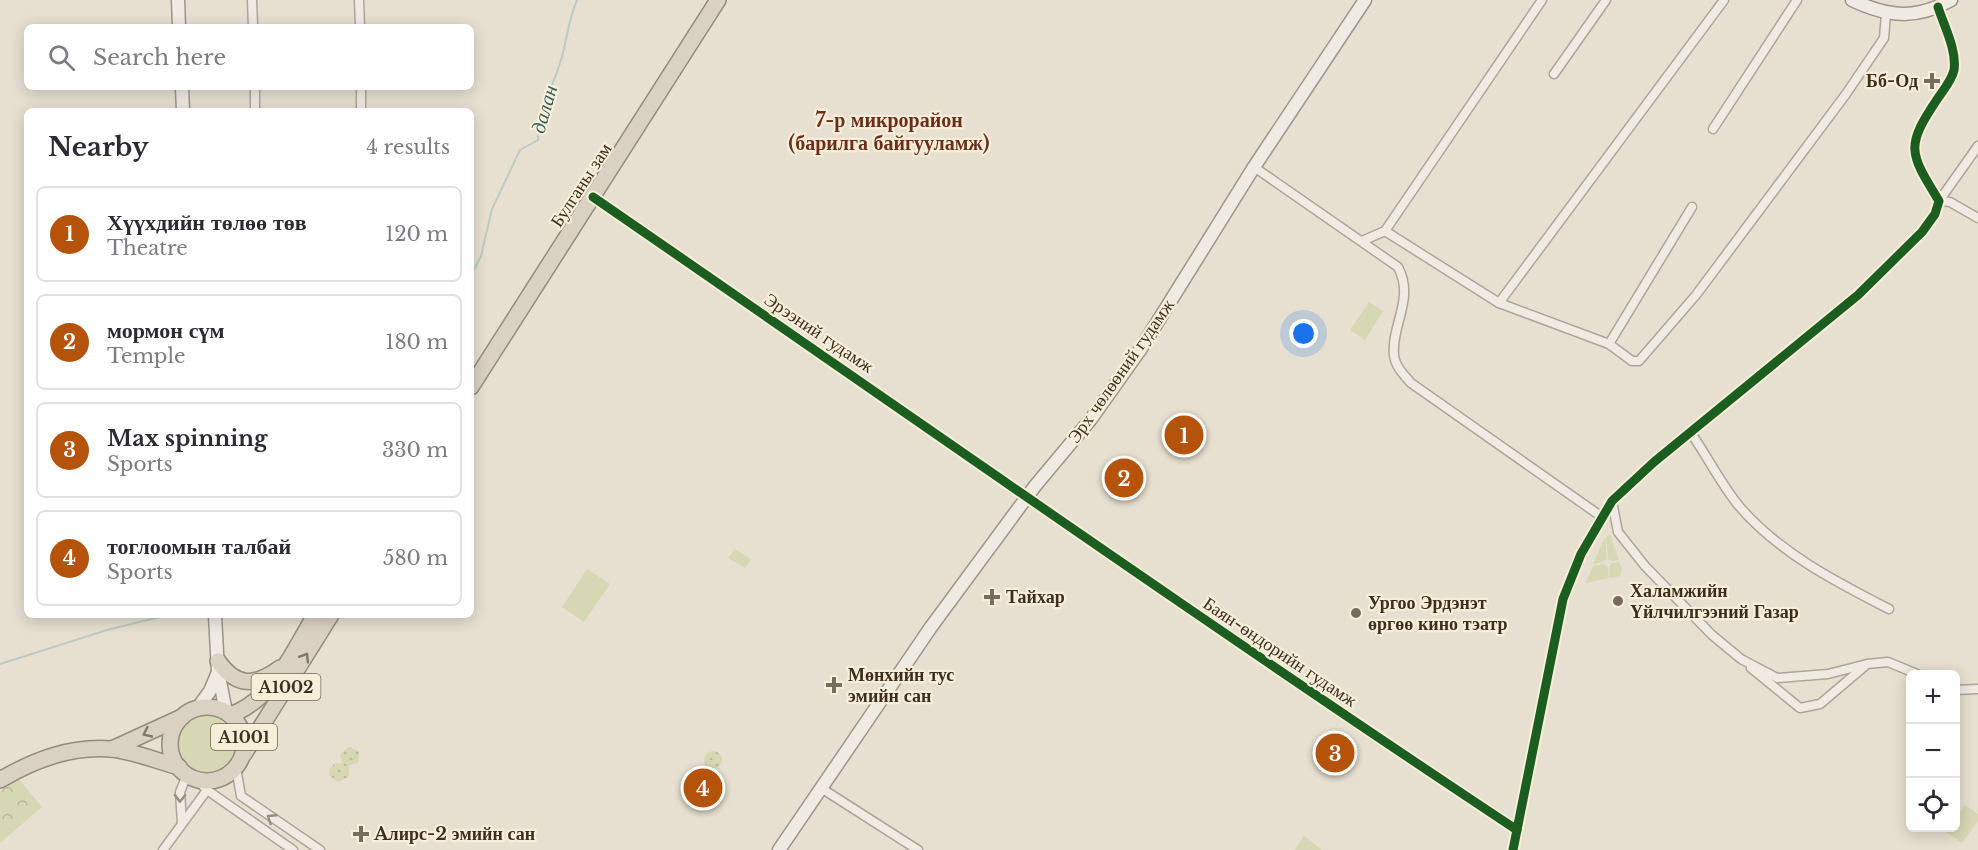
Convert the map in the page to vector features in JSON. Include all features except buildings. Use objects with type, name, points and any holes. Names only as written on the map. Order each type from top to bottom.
[{"type":"highway","name":"Булганы зам","points":[[474,382],[718,0]]},
{"type":"highway","name":"A1002","points":[[228,713],[260,700],[313,618]]},
{"type":"highway","name":"A1002","points":[[238,764],[329,618]]},
{"type":"highway","points":[[218,666],[227,674],[244,682],[267,676],[285,664]]},
{"type":"highway","name":"A1001","points":[[0,780],[32,762],[63,753],[112,749],[197,709],[216,708],[228,713],[242,731],[244,750],[238,764],[218,780],[192,778],[112,749]]},
{"type":"highway","points":[[182,717],[176,724],[171,742],[174,760],[192,778]]},
{"type":"main road","points":[[178,0],[179,24]]},
{"type":"main road","name":"Эрх чөлөөний гудамж","points":[[780,850],[931,627],[1028,496],[1091,419],[1134,359],[1254,167],[1365,0]]},
{"type":"main road","points":[[1852,0],[1886,14],[1922,12],[1951,0]]},
{"type":"main road","points":[[182,90],[183,108]]},
{"type":"main road","points":[[215,618],[218,666],[228,713]]},
{"type":"main road","points":[[197,709],[210,691],[218,666]]},
{"type":"street","points":[[252,0],[253,24]]},
{"type":"street","points":[[359,0],[360,24]]},
{"type":"street","points":[[1362,241],[1385,231],[1542,0]]},
{"type":"street","points":[[1554,74],[1606,0]]},
{"type":"street","points":[[1499,303],[1724,0]]},
{"type":"street","points":[[1713,129],[1797,0]]},
{"type":"street","points":[[1938,7],[1951,48],[1953,72],[1920,125],[1915,138],[1914,154],[1919,168],[1939,201]]},
{"type":"street","points":[[1385,231],[1499,303],[1609,344],[1632,361],[1639,361],[1655,346],[1696,295],[1846,94],[1884,38],[1886,14]]},
{"type":"street","points":[[255,90],[255,108]]},
{"type":"street","points":[[361,90],[361,108]]},
{"type":"street","points":[[1513,850],[1563,599],[1581,554],[1612,501],[1654,462],[1858,296],[1922,232],[1935,214],[1939,201],[1978,146]]},
{"type":"street","points":[[1254,167],[1389,260],[1404,279],[1394,355],[1401,372],[1430,397],[1602,517]]},
{"type":"street","name":"Эрээний гудамж","points":[[593,198],[1028,496]]},
{"type":"street","points":[[1939,201],[1950,202],[1978,218]]},
{"type":"street","points":[[1609,344],[1692,207]]},
{"type":"street","points":[[1691,433],[1737,503],[1755,523],[1832,581],[1889,609]]},
{"type":"street","name":"Баян-өндорийн гудамж","points":[[1028,496],[1194,615],[1517,830]]},
{"type":"street","points":[[1612,501],[1618,532],[1645,566],[1712,635],[1800,708],[1820,704],[1867,664]]},
{"type":"street","points":[[1742,659],[1777,678],[1828,674],[1867,664],[1888,662],[1906,670]]},
{"type":"street","points":[[1960,690],[1978,689]]},
{"type":"street","points":[[238,764],[241,796],[320,850]]},
{"type":"street","points":[[182,823],[180,792],[192,778]]},
{"type":"street","points":[[164,850],[182,823],[192,778]]},
{"type":"street","points":[[192,778],[293,850]]},
{"type":"street","points":[[820,788],[918,850]]},
{"type":"green space","points":[[1369,302],[1383,311],[1365,340],[1350,330]]},
{"type":"green space","points":[[1610,535],[1619,560],[1608,559],[1606,537]]},
{"type":"green space","points":[[1605,537],[1607,559],[1593,564]]},
{"type":"green space","points":[[735,549],[751,559],[745,568],[728,558]]},
{"type":"green space","points":[[1619,562],[1622,569],[1620,576],[1610,578],[1609,567],[1612,563]]},
{"type":"green space","points":[[1604,564],[1608,567],[1609,578],[1586,583],[1593,566]]},
{"type":"green space","points":[[587,569],[610,584],[584,622],[562,607]]},
{"type":"green space","points":[[201,714],[213,714],[228,722],[236,737],[236,749],[228,764],[213,772],[201,772],[186,764],[178,749],[178,737],[186,722]]},
{"type":"green space","points":[[349,747],[359,751],[359,762],[349,766],[349,777],[338,782],[329,775],[329,770],[335,763],[342,763],[340,754]]},
{"type":"green space","points":[[713,751],[719,754],[722,760],[719,766],[713,769],[707,766],[704,760],[707,754]]},
{"type":"green space","points":[[704,768],[721,780],[702,807],[685,795]]},
{"type":"green space","points":[[17,777],[42,807],[0,843],[0,792]]},
{"type":"green space","points":[[1965,805],[1978,814],[1978,821],[1962,843],[1946,832],[1960,832],[1960,813]]},
{"type":"green space","points":[[1304,836],[1322,850],[1295,850]]},
{"type":"waterway","name":"далан","points":[[474,269],[481,256],[492,209],[520,150],[538,140],[543,110],[560,63],[577,0]]},
{"type":"waterway","points":[[0,664],[107,630],[156,618]]},
{"type":"cycle path","points":[[1513,850],[1563,599],[1581,554],[1612,501],[1654,462],[1858,295],[1922,232],[1935,214],[1939,201],[1922,171],[1915,150],[1920,128],[1950,81],[1954,70],[1952,46],[1938,7]]},
{"type":"cycle path","points":[[593,197],[1169,595],[1517,830]]},
{"type":"place","name":"Бб-Од","points":[[1932,81]]},
{"type":"place","name":"Хүүхдийн төлөө төв","points":[[1184,435]]},
{"type":"place","name":"мормон сүм","points":[[1124,478]]},
{"type":"place","name":"Тайхар","points":[[992,597]]},
{"type":"place","name":"Халамжийн Үйлчилгээний Газар","points":[[1618,601]]},
{"type":"place","name":"Ургоо Эрдэнэт өргөө кино тэатр","points":[[1356,613]]},
{"type":"place","name":"Мөнхийн тус эмийн сан","points":[[834,685]]},
{"type":"place","name":"Max spinning","points":[[1335,753]]},
{"type":"place","name":"тоглоомын талбай","points":[[703,788]]},
{"type":"place","name":"Aлирс-2 эмийн сан","points":[[361,834]]},
{"type":"district","name":"7-р микрорайон (барилга байгууламж)","points":[[889,132]]}]
